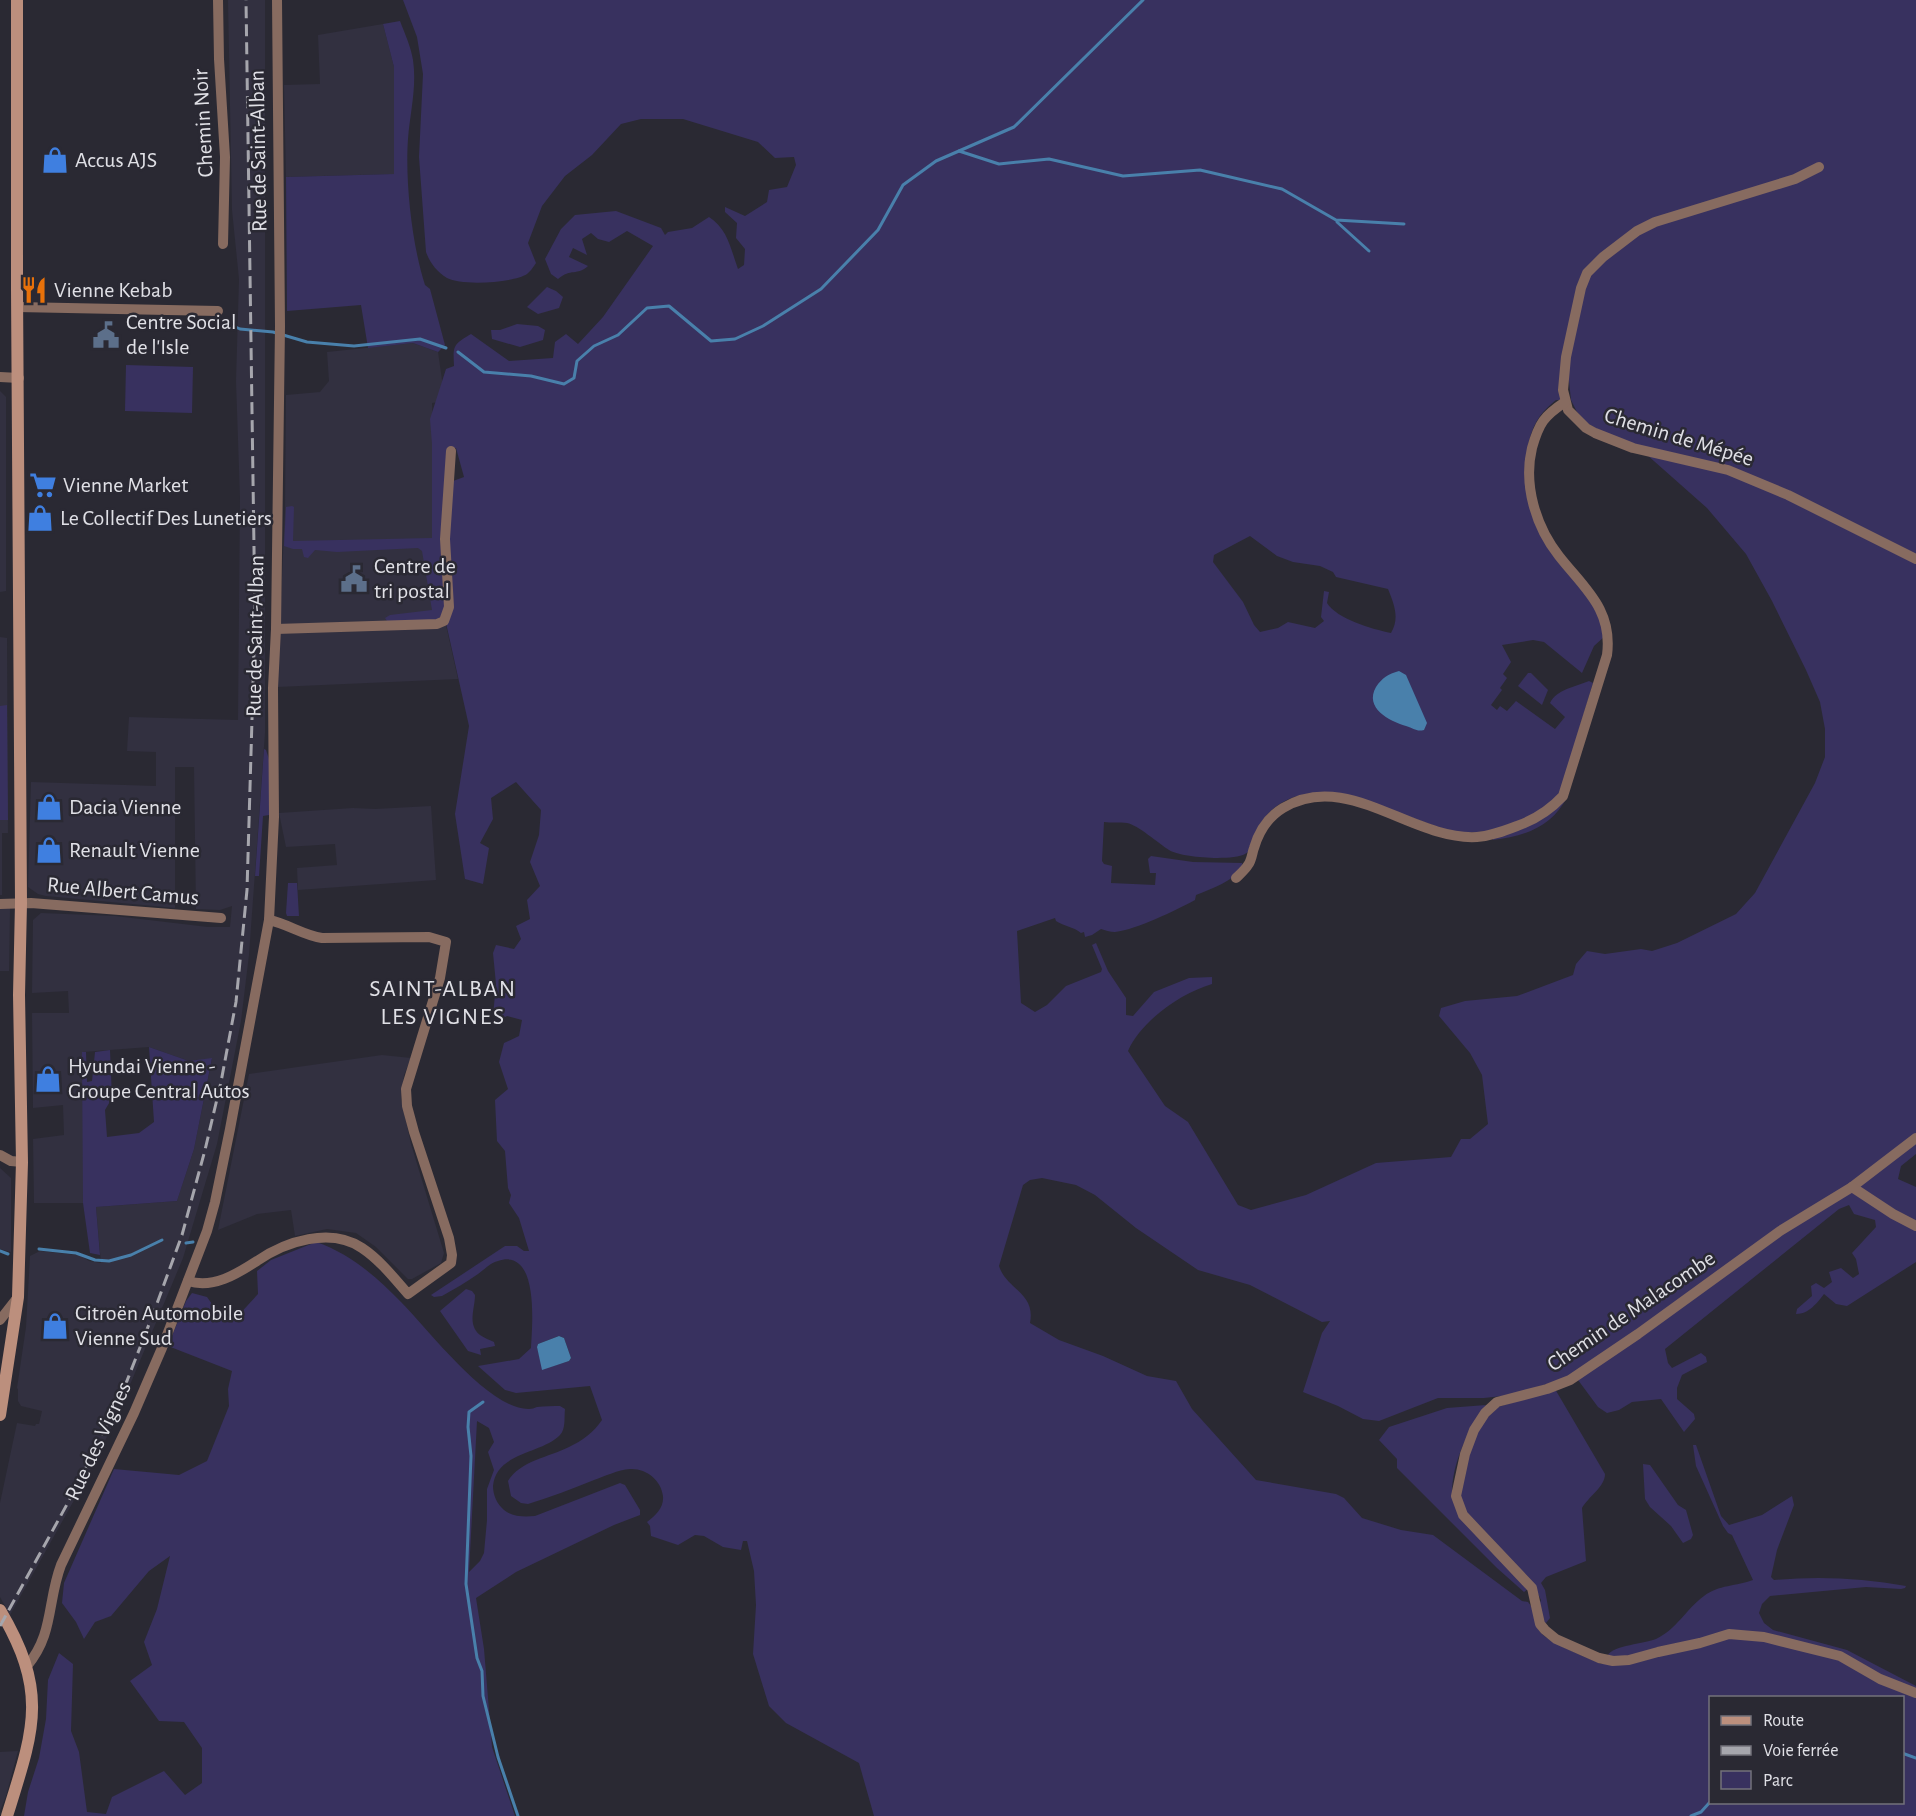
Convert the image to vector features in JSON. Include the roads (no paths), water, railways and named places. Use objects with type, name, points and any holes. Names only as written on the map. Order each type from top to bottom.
[{"type":"main road","points":[[0,1415],[4,1369],[18,1297],[22,1162],[19,995],[21,903],[17,0]]},
{"type":"main road","points":[[0,1610],[14,1634],[27,1666],[32,1700],[32,1730],[28,1750],[7,1816]]},
{"type":"street","name":"Chemin Noir","points":[[218,0],[225,157],[223,244]]},
{"type":"street","name":"Rue de Saint-Alban","points":[[207,1231],[232,1120],[269,920],[274,817],[273,688],[276,628],[280,326],[278,0]]},
{"type":"street","points":[[1236,878],[1248,866],[1264,825],[1278,811],[1300,800],[1320,797],[1346,799],[1433,830],[1476,837],[1505,831],[1523,824],[1547,810],[1563,796],[1607,655],[1608,645],[1598,604],[1586,586],[1555,550],[1542,526],[1530,490],[1529,465],[1538,429],[1547,413],[1565,402],[1563,390],[1570,342],[1581,288],[1587,273],[1637,231],[1655,222],[1795,179],[1819,167]]},
{"type":"street","points":[[17,307],[218,311]]},
{"type":"street","points":[[0,377],[19,378]]},
{"type":"street","name":"Chemin de Mépée","points":[[1565,402],[1568,410],[1595,433],[1633,448],[1728,470],[1788,495],[1916,560]]},
{"type":"street","points":[[276,628],[425,625],[444,621],[449,607],[445,538],[451,451]]},
{"type":"street","name":"Rue Albert Camus","points":[[0,904],[21,903],[221,918]]},
{"type":"street","points":[[189,1281],[207,1283],[219,1281],[279,1249],[300,1241],[331,1237],[363,1248],[408,1294],[447,1268],[453,1255],[414,1132],[407,1106],[406,1089],[440,978],[446,942],[429,937],[321,938],[269,920]]},
{"type":"street","points":[[1916,1138],[1852,1187],[1916,1226]]},
{"type":"street","points":[[0,1155],[11,1161],[22,1162]]},
{"type":"street","name":"Chemin de Malacombe","points":[[1852,1187],[1780,1231],[1570,1380],[1547,1389],[1497,1402],[1485,1413],[1474,1430],[1465,1454],[1456,1496],[1463,1515],[1532,1588],[1540,1624],[1545,1630],[1556,1639],[1599,1658],[1613,1661],[1629,1660],[1729,1634],[1764,1637],[1840,1656],[1880,1679],[1916,1693]]},
{"type":"street","name":"Rue des Vignes","points":[[27,1666],[46,1636],[61,1565],[134,1413],[189,1281],[207,1231]]},
{"type":"street","points":[[0,1320],[18,1297]]},
{"type":"water","points":[[1399,671],[1406,675],[1427,723],[1424,730],[1417,730],[1392,721],[1380,712],[1373,701],[1373,694],[1381,681]]},
{"type":"water","points":[[559,1336],[564,1338],[571,1358],[569,1361],[542,1370],[538,1344]]},
{"type":"waterway","points":[[458,352],[484,372],[531,376],[564,384],[574,378],[577,361],[594,346],[618,335],[647,308],[669,306],[711,341],[735,339],[763,326],[821,289],[878,230],[903,185],[936,161],[1014,127],[1143,0]]},
{"type":"waterway","points":[[959,151],[999,164],[1049,159],[1123,176],[1200,170],[1282,189],[1336,220],[1404,224]]},
{"type":"waterway","points":[[1337,222],[1369,251]]},
{"type":"waterway","points":[[222,321],[240,329],[273,332],[307,342],[354,346],[420,339],[446,348]]},
{"type":"waterway","points":[[39,1249],[76,1253],[95,1260],[109,1261],[131,1255],[162,1240]]},
{"type":"waterway","points":[[186,1243],[193,1242]]},
{"type":"waterway","points":[[0,1251],[8,1254]]},
{"type":"waterway","points":[[483,1402],[469,1412],[471,1456],[466,1584],[477,1658],[482,1671],[483,1696],[498,1757],[518,1816]]},
{"type":"waterway","points":[[1904,1754],[1916,1758]]},
{"type":"waterway","points":[[1691,1816],[1701,1812],[1709,1803]]},
{"type":"railway","points":[[0,1626],[76,1488],[123,1391],[155,1309],[182,1235],[205,1150],[236,1002],[247,890],[255,617],[246,0]]},
{"type":"place","name":"Accus AJS","points":[[55,160]]},
{"type":"place","name":"Vienne Kebab","points":[[34,290]]},
{"type":"place","name":"Centre Social de l'Isle","points":[[106,335]]},
{"type":"place","name":"Vienne Market","points":[[43,485]]},
{"type":"place","name":"Le Collectif Des Lunetiers","points":[[40,518]]},
{"type":"place","name":"Centre de tri postal","points":[[354,579]]},
{"type":"place","name":"Dacia Vienne","points":[[49,807]]},
{"type":"place","name":"Renault Vienne","points":[[49,850]]},
{"type":"place","name":"Hyundai Vienne - Groupe Central Autos","points":[[48,1079]]},
{"type":"place","name":"Citroën Automobile Vienne Sud","points":[[55,1326]]},
{"type":"district","name":"SAINT-ALBAN LES VIGNES","points":[[443,1003]]}]
